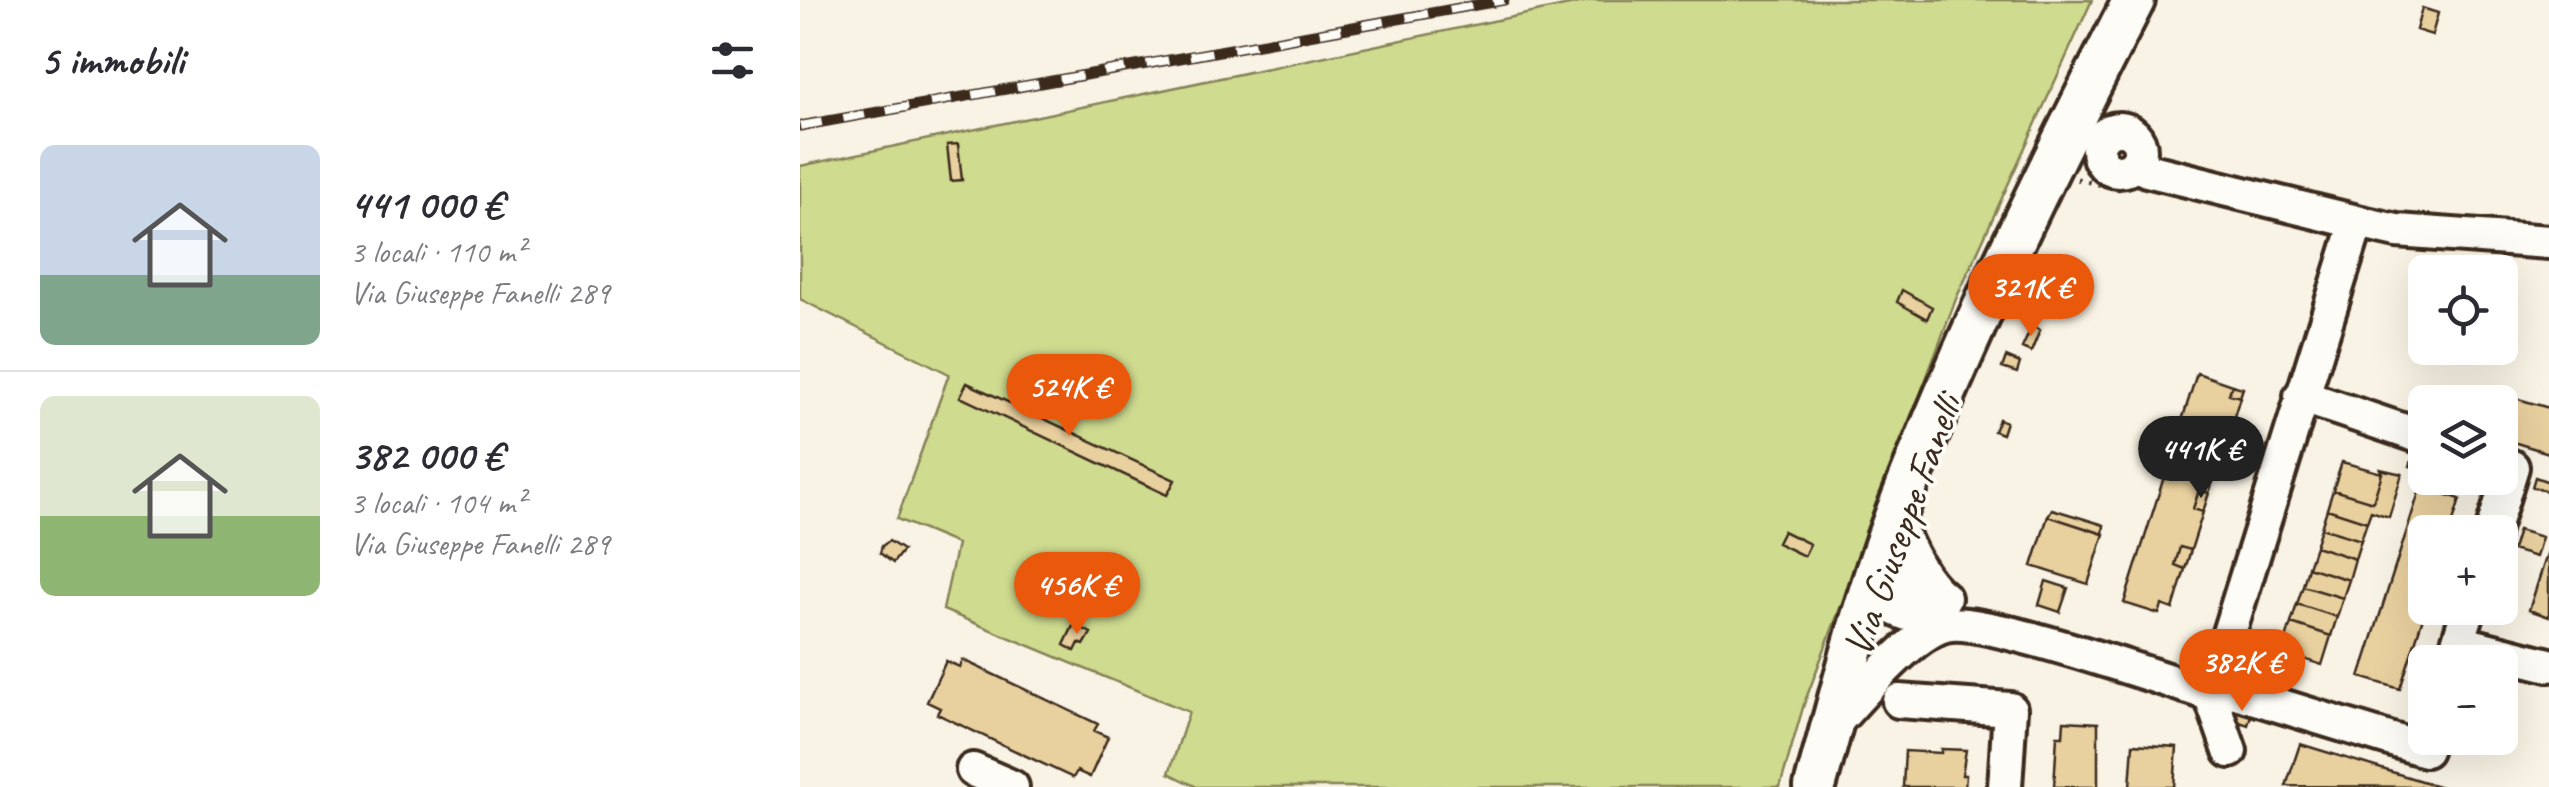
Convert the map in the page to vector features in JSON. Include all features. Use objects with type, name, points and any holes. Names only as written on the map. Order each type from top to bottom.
[{"type":"main road","name":"Via Giuseppe Fanelli","points":[[1815,787],[1871,586],[1895,518],[2004,262],[2134,0]]},
{"type":"street","points":[[2134,164],[2397,231],[2549,242]]},
{"type":"street","points":[[2230,751],[2212,690],[2356,222]]},
{"type":"street","points":[[2301,396],[2408,432]]},
{"type":"street","points":[[1895,518],[1912,556],[1936,592]]},
{"type":"street","points":[[1985,626],[1936,592],[1896,582],[1871,586],[1879,600],[1892,609],[1944,625],[1985,626],[2408,745]]},
{"type":"street","points":[[1832,726],[1910,645],[1944,625]]},
{"type":"street","points":[[2518,661],[2549,665]]},
{"type":"street","points":[[1899,701],[2010,709],[2005,787]]},
{"type":"street","points":[[973,770],[1012,787]]},
{"type":"green space","points":[[1593,0],[2092,0],[1956,299],[1804,704],[1780,787],[1197,787],[1169,773],[1189,712],[943,610],[957,544],[897,519],[949,374],[800,299],[800,166]]},
{"type":"building","points":[[2422,8],[2438,13],[2432,35],[2416,30]]},
{"type":"building","points":[[958,144],[962,180],[951,181],[947,145]]},
{"type":"building","points":[[1902,290],[1932,307],[1927,319],[1897,302]]},
{"type":"building","points":[[2032,326],[2040,330],[2031,352],[2022,348]]},
{"type":"building","points":[[2006,357],[2020,363],[2017,373],[2002,368]]},
{"type":"building","points":[[2197,373],[2232,385],[2229,394],[2240,397],[2228,436],[2217,433],[2211,451],[2222,455],[2209,493],[2199,490],[2193,509],[2203,512],[2191,550],[2180,547],[2175,565],[2185,569],[2173,609],[2162,605],[2159,614],[2124,603]]},
{"type":"building","points":[[967,383],[1175,480],[1167,495],[960,397]]},
{"type":"building","points":[[2232,385],[2243,388],[2240,397],[2229,394]]},
{"type":"building","points":[[2518,399],[2549,408],[2549,453],[2518,444]]},
{"type":"building","points":[[1999,419],[2006,422],[2002,434],[1994,431]]},
{"type":"building","points":[[2217,433],[2228,436],[2222,455],[2211,451]]},
{"type":"building","points":[[2342,462],[2382,473],[2373,502],[2333,490]]},
{"type":"building","points":[[2380,469],[2402,474],[2389,517],[2371,511],[2367,522],[2327,509],[2333,490],[2373,502]]},
{"type":"building","points":[[2535,477],[2549,482],[2549,492],[2532,487]]},
{"type":"building","points":[[2199,490],[2209,493],[2203,512],[2193,509]]},
{"type":"building","points":[[2418,495],[2460,499],[2455,515],[2412,515]]},
{"type":"building","points":[[2052,509],[2104,525],[2103,534],[2048,516]]},
{"type":"building","points":[[2327,509],[2367,522],[2361,540],[2321,528]]},
{"type":"building","points":[[2048,516],[2104,534],[2088,584],[2032,566]]},
{"type":"building","points":[[2408,527],[2408,625],[2421,625],[2414,645],[2408,645],[2408,664],[2400,689],[2360,677]]},
{"type":"building","points":[[2321,528],[2361,540],[2355,559],[2315,546]]},
{"type":"building","points":[[2518,530],[2542,537],[2536,557],[2518,552]]},
{"type":"building","points":[[1783,531],[1810,544],[1804,556],[1777,543]]},
{"type":"building","points":[[889,541],[903,550],[893,563],[880,553]]},
{"type":"building","points":[[2315,546],[2355,559],[2349,580],[2308,567]]},
{"type":"building","points":[[2180,547],[2191,550],[2185,569],[2175,565]]},
{"type":"building","points":[[2549,548],[2549,617],[2529,610]]},
{"type":"building","points":[[2308,567],[2349,580],[2343,598],[2303,586]]},
{"type":"building","points":[[2046,581],[2068,588],[2060,612],[2039,605]]},
{"type":"building","points":[[2303,586],[2343,598],[2337,617],[2297,604]]},
{"type":"building","points":[[2297,604],[2337,617],[2331,636],[2291,623]]},
{"type":"building","points":[[2291,623],[2331,636],[2322,665],[2282,652]]},
{"type":"building","points":[[1074,624],[1091,633],[1075,651],[1064,645]]},
{"type":"building","points":[[963,660],[1098,724],[1094,731],[1108,737],[1090,777],[1077,771],[1073,778],[937,714],[940,708],[927,702],[946,661],[960,667]]},
{"type":"building","points":[[2235,704],[2253,709],[2248,725],[2231,719]]},
{"type":"building","points":[[2064,721],[2098,723],[2098,787],[2054,787],[2057,736],[2063,736]]},
{"type":"building","points":[[2133,744],[2177,747],[2174,787],[2130,787]]},
{"type":"building","points":[[2300,744],[2441,787],[2286,786]]},
{"type":"building","points":[[1941,749],[1966,750],[1962,775],[1966,775],[1965,787],[1903,787],[1905,751],[1941,753]]},
{"type":"railway","points":[[800,126],[1504,0]]}]
